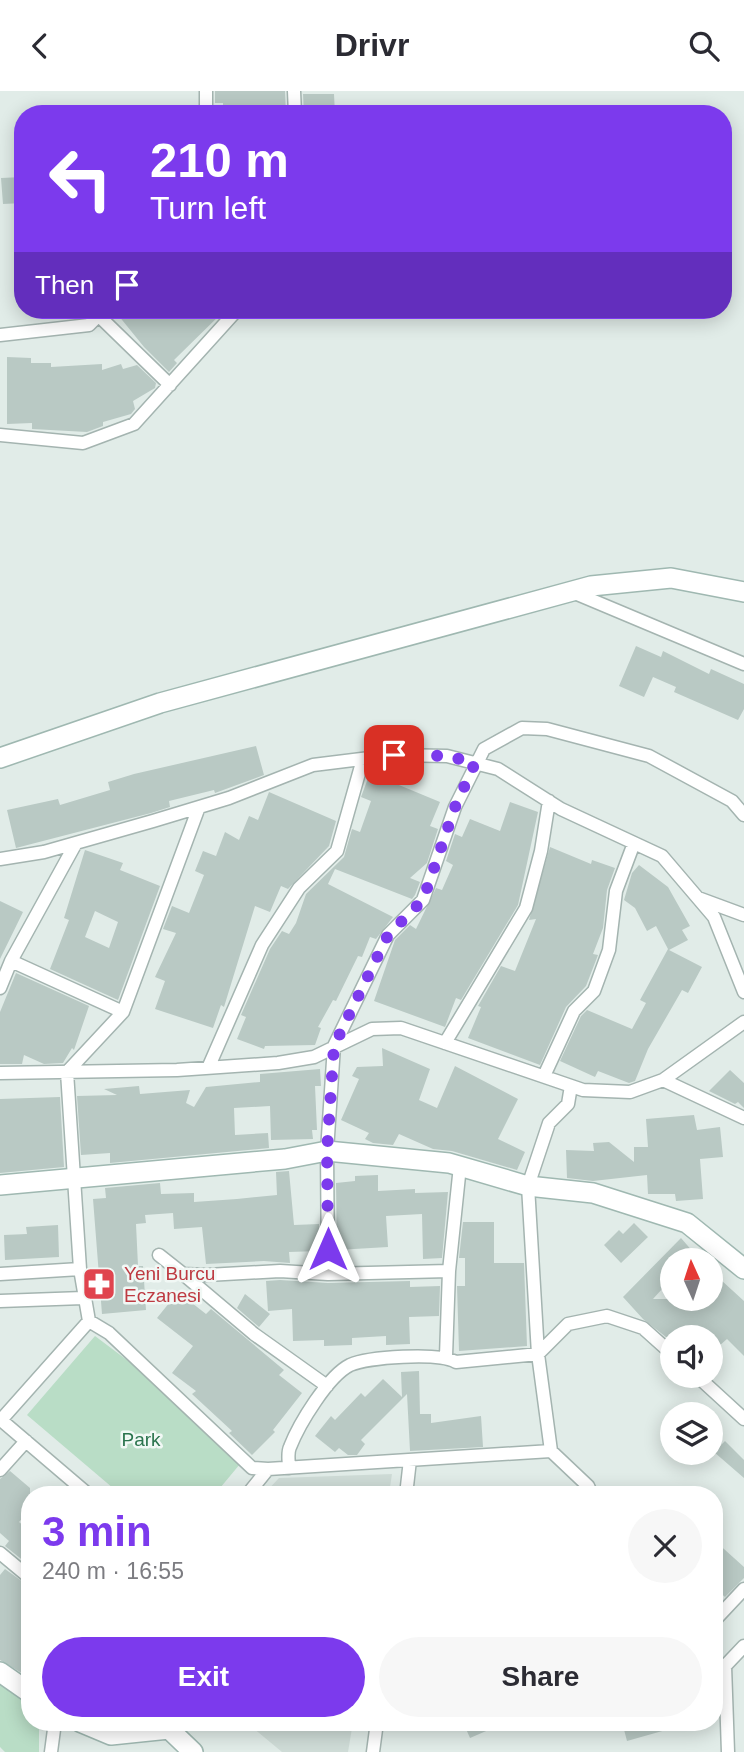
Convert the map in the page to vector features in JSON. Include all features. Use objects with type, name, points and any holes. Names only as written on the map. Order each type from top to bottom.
[{"type":"street","points":[[0,335],[89,325],[95,319]]},
{"type":"street","points":[[107,319],[170,385]]},
{"type":"street","points":[[0,435],[83,443],[134,424],[229,319]]},
{"type":"street","points":[[0,758],[160,703],[591,586],[671,578],[744,592]]},
{"type":"street","points":[[570,591],[744,664]]},
{"type":"street","points":[[328,1274],[327,1151],[334,1046],[388,935],[423,900],[455,807],[484,749],[522,728],[547,729],[649,756],[732,801],[744,815]]},
{"type":"street","points":[[0,859],[76,843],[199,807],[313,765],[394,755],[447,756],[498,769],[549,801],[663,856],[714,917],[744,992]]},
{"type":"street","points":[[209,1066],[262,945],[299,888],[337,851],[363,759]]},
{"type":"street","points":[[445,1043],[526,908],[541,851],[549,801]]},
{"type":"street","points":[[199,807],[123,1012],[67,1072],[80,1269],[89,1321],[109,1333],[252,1468],[289,1468],[551,1451]]},
{"type":"street","points":[[0,988],[11,961],[76,843]]},
{"type":"street","points":[[544,1076],[574,1011],[594,991],[609,950],[616,891],[634,843]]},
{"type":"street","points":[[698,898],[744,915]]},
{"type":"street","points":[[11,961],[123,1012]]},
{"type":"street","points":[[0,1073],[177,1070],[278,1063],[314,1056],[372,1029],[401,1028],[583,1090],[630,1092],[663,1080],[744,1022]]},
{"type":"street","points":[[663,1080],[744,1118]]},
{"type":"street","points":[[571,1086],[568,1104],[549,1123],[528,1186],[538,1354],[551,1451],[588,1486]]},
{"type":"street","points":[[0,1185],[285,1159],[327,1151],[460,1166],[528,1186],[593,1193],[687,1223],[744,1269]]},
{"type":"street","points":[[446,1356],[449,1271],[460,1166]]},
{"type":"street","points":[[159,1255],[254,1334],[327,1386]]},
{"type":"street","points":[[0,1274],[80,1269]]},
{"type":"street","points":[[183,1274],[449,1271]]},
{"type":"street","points":[[0,1301],[83,1298]]},
{"type":"street","points":[[289,1468],[288,1450],[327,1386],[351,1365],[420,1355],[446,1356],[456,1361],[538,1354],[568,1324],[607,1316],[643,1328],[660,1343]]},
{"type":"street","points":[[78,1486],[1,1420],[89,1321]]},
{"type":"street","points":[[710,1388],[744,1419]]},
{"type":"street","points":[[0,1469],[26,1441]]},
{"type":"street","points":[[407,1486],[410,1460]]},
{"type":"street","points":[[254,1486],[268,1469]]},
{"type":"street","points":[[0,1553],[21,1570]]},
{"type":"street","points":[[723,1611],[744,1589]]},
{"type":"street","points":[[723,1659],[744,1646]]},
{"type":"street","points":[[0,1672],[21,1687]]},
{"type":"street","points":[[723,1702],[728,1752]]},
{"type":"street","points":[[51,1752],[54,1731]]},
{"type":"street","points":[[101,1731],[111,1735],[134,1731]]},
{"type":"street","points":[[174,1731],[193,1752]]},
{"type":"street","points":[[373,1752],[376,1731]]},
{"type":"shaded area","points":[[392,1474],[390,1486],[272,1486],[279,1478]]},
{"type":"shaded area","points":[[257,1731],[352,1731],[348,1752],[282,1752]]},
{"type":"green space","name":"Park","points":[[95,1336],[184,1403],[240,1464],[222,1486],[111,1486],[27,1415]]},
{"type":"green space","points":[[0,1684],[21,1699],[21,1731],[39,1731],[39,1752],[5,1752],[0,1747]]},
{"type":"building","points":[[215,91],[285,91],[286,105],[215,103]]},
{"type":"building","points":[[303,94],[334,94],[335,105],[304,105]]},
{"type":"building","points":[[14,177],[14,203],[3,204],[1,178]]},
{"type":"building","points":[[121,319],[216,319],[174,360],[177,363],[169,372]]},
{"type":"building","points":[[7,357],[31,358],[31,363],[51,363],[51,367],[102,364],[102,370],[121,364],[123,369],[137,365],[156,383],[155,388],[133,401],[135,409],[131,414],[103,422],[103,426],[87,432],[32,429],[32,423],[7,424]]},
{"type":"building","points":[[636,646],[661,657],[663,651],[709,674],[711,669],[744,684],[744,709],[738,720],[674,692],[676,687],[653,677],[644,697],[619,686]]},
{"type":"building","points":[[256,746],[264,775],[215,793],[214,790],[169,801],[170,807],[151,813],[16,848],[7,810],[58,799],[60,805],[110,790],[108,782],[134,774]]},
{"type":"building","points":[[370,773],[440,802],[430,826],[438,829],[427,863],[410,878],[420,882],[415,895],[412,899],[335,869],[328,884],[393,917],[376,939],[370,937],[362,957],[358,956],[336,1001],[333,1000],[318,1027],[321,1028],[315,1045],[265,1046],[264,1049],[237,1039],[246,1017],[241,1015],[270,949],[282,931],[289,934],[296,923],[306,894],[344,857],[352,829],[360,832],[371,801],[361,797]]},
{"type":"building","points":[[269,792],[336,821],[329,846],[288,889],[281,886],[270,912],[255,906],[224,1007],[221,1005],[213,1028],[155,1009],[165,981],[155,977],[176,933],[163,929],[172,906],[189,913],[204,875],[195,871],[203,851],[216,856],[225,832],[239,840],[249,816],[258,820]]},
{"type":"building","points":[[510,802],[538,812],[518,905],[461,1000],[456,998],[445,1027],[374,1001],[395,940],[410,925],[416,929],[436,888],[442,890],[453,865],[446,861],[455,834],[462,837],[470,819],[500,831]]},
{"type":"building","points":[[550,847],[591,864],[592,860],[615,868],[607,890],[603,928],[593,954],[598,955],[586,986],[566,1007],[540,1065],[468,1038],[481,1007],[478,1006],[501,966],[515,971],[536,919],[529,920]]},
{"type":"building","points":[[85,850],[123,863],[120,870],[160,886],[118,1000],[50,969],[69,920],[64,918]],"holes":[[[95,911],[118,922],[109,948],[85,937]]]},
{"type":"building","points":[[639,865],[668,887],[690,926],[682,930],[688,940],[669,950],[702,967],[688,993],[682,990],[648,1049],[635,1081],[629,1083],[598,1071],[595,1077],[560,1061],[581,1016],[587,1010],[632,1029],[646,1003],[640,1000],[668,949],[656,926],[647,931],[635,908],[624,900],[632,873]]},
{"type":"building","points":[[0,901],[23,912],[0,959]]},
{"type":"building","points":[[16,973],[89,1006],[74,1050],[72,1048],[63,1063],[44,1064],[24,1055],[22,1064],[0,1064],[0,1012]]},
{"type":"building","points":[[382,1048],[430,1069],[419,1100],[437,1108],[455,1066],[518,1099],[498,1139],[525,1152],[517,1170],[452,1151],[433,1149],[399,1134],[393,1145],[373,1143],[365,1139],[369,1133],[341,1120],[359,1079],[352,1076],[357,1067],[383,1066]]},
{"type":"building","points":[[320,1069],[321,1086],[315,1086],[317,1130],[312,1130],[313,1139],[271,1140],[270,1106],[234,1108],[235,1135],[268,1133],[269,1148],[110,1163],[110,1153],[81,1155],[77,1096],[117,1095],[104,1089],[139,1086],[140,1094],[190,1090],[186,1103],[194,1107],[206,1087],[260,1082],[260,1074]]},
{"type":"building","points":[[730,1070],[744,1083],[744,1108],[738,1102],[735,1104],[709,1091]]},
{"type":"building","points":[[60,1097],[64,1167],[0,1173],[0,1099]]},
{"type":"building","points":[[694,1115],[697,1130],[720,1127],[723,1157],[700,1159],[703,1199],[676,1201],[675,1194],[648,1194],[647,1175],[593,1181],[567,1178],[566,1150],[594,1151],[593,1143],[609,1142],[634,1162],[634,1147],[648,1147],[646,1119]]},
{"type":"building","points":[[289,1171],[294,1225],[319,1224],[319,1251],[289,1252],[290,1263],[264,1261],[206,1264],[202,1227],[174,1229],[173,1213],[145,1215],[146,1223],[136,1224],[138,1266],[143,1266],[146,1310],[102,1314],[93,1199],[106,1198],[105,1188],[160,1183],[161,1194],[194,1193],[194,1202],[237,1199],[277,1195],[276,1172]]},
{"type":"building","points":[[378,1175],[378,1191],[415,1189],[415,1193],[448,1192],[442,1258],[423,1259],[422,1214],[386,1216],[388,1247],[337,1250],[336,1183],[355,1181],[355,1176]]},
{"type":"building","points":[[463,1222],[494,1222],[494,1263],[524,1263],[527,1346],[459,1351],[457,1286],[465,1286],[465,1258],[459,1258]]},
{"type":"building","points":[[634,1223],[648,1237],[621,1263],[604,1245],[619,1230],[623,1234]]},
{"type":"building","points":[[58,1225],[59,1257],[5,1260],[4,1235],[27,1234],[26,1227]]},
{"type":"building","points":[[681,1238],[690,1248],[671,1248]]},
{"type":"building","points":[[660,1259],[660,1291],[653,1299],[660,1299],[660,1311],[723,1311],[723,1282],[744,1301],[744,1356],[727,1339],[723,1343],[723,1325],[660,1325],[660,1332],[643,1319],[623,1297]]},
{"type":"building","points":[[266,1281],[328,1283],[410,1281],[410,1287],[440,1286],[439,1316],[409,1317],[410,1344],[386,1345],[386,1336],[352,1338],[352,1345],[324,1346],[324,1340],[293,1341],[292,1309],[268,1311]]},
{"type":"building","points":[[178,1292],[206,1314],[211,1309],[284,1370],[279,1375],[302,1393],[273,1430],[275,1432],[252,1455],[229,1433],[232,1431],[192,1394],[196,1391],[172,1373],[193,1346],[157,1318]]},
{"type":"building","points":[[245,1294],[270,1314],[259,1327],[237,1308]]},
{"type":"building","points":[[419,1371],[420,1414],[431,1414],[431,1423],[481,1416],[483,1447],[410,1451],[407,1394],[361,1440],[365,1444],[357,1455],[348,1455],[339,1448],[335,1452],[315,1436],[331,1416],[335,1420],[361,1393],[365,1397],[383,1379],[402,1397],[401,1372]]},
{"type":"building","points":[[725,1441],[744,1460],[744,1478],[723,1460]]},
{"type":"building","points":[[10,1471],[28,1486],[21,1486],[21,1559],[5,1546],[9,1541],[0,1533],[0,1479]]},
{"type":"building","points":[[723,1548],[744,1567],[744,1578],[725,1597]]},
{"type":"building","points":[[5,1569],[21,1581],[21,1673],[0,1660],[0,1575]]},
{"type":"building","points":[[467,1731],[486,1731],[470,1738]]},
{"type":"building","points":[[624,1731],[662,1731],[627,1741]]},
{"type":"place","name":"Yeni Burcu Eczanesi","points":[[99,1284]]},
{"type":"route","points":[[328,1249],[327,1151],[334,1046],[388,935],[423,900],[455,807],[475,763],[447,756],[394,755]]}]
